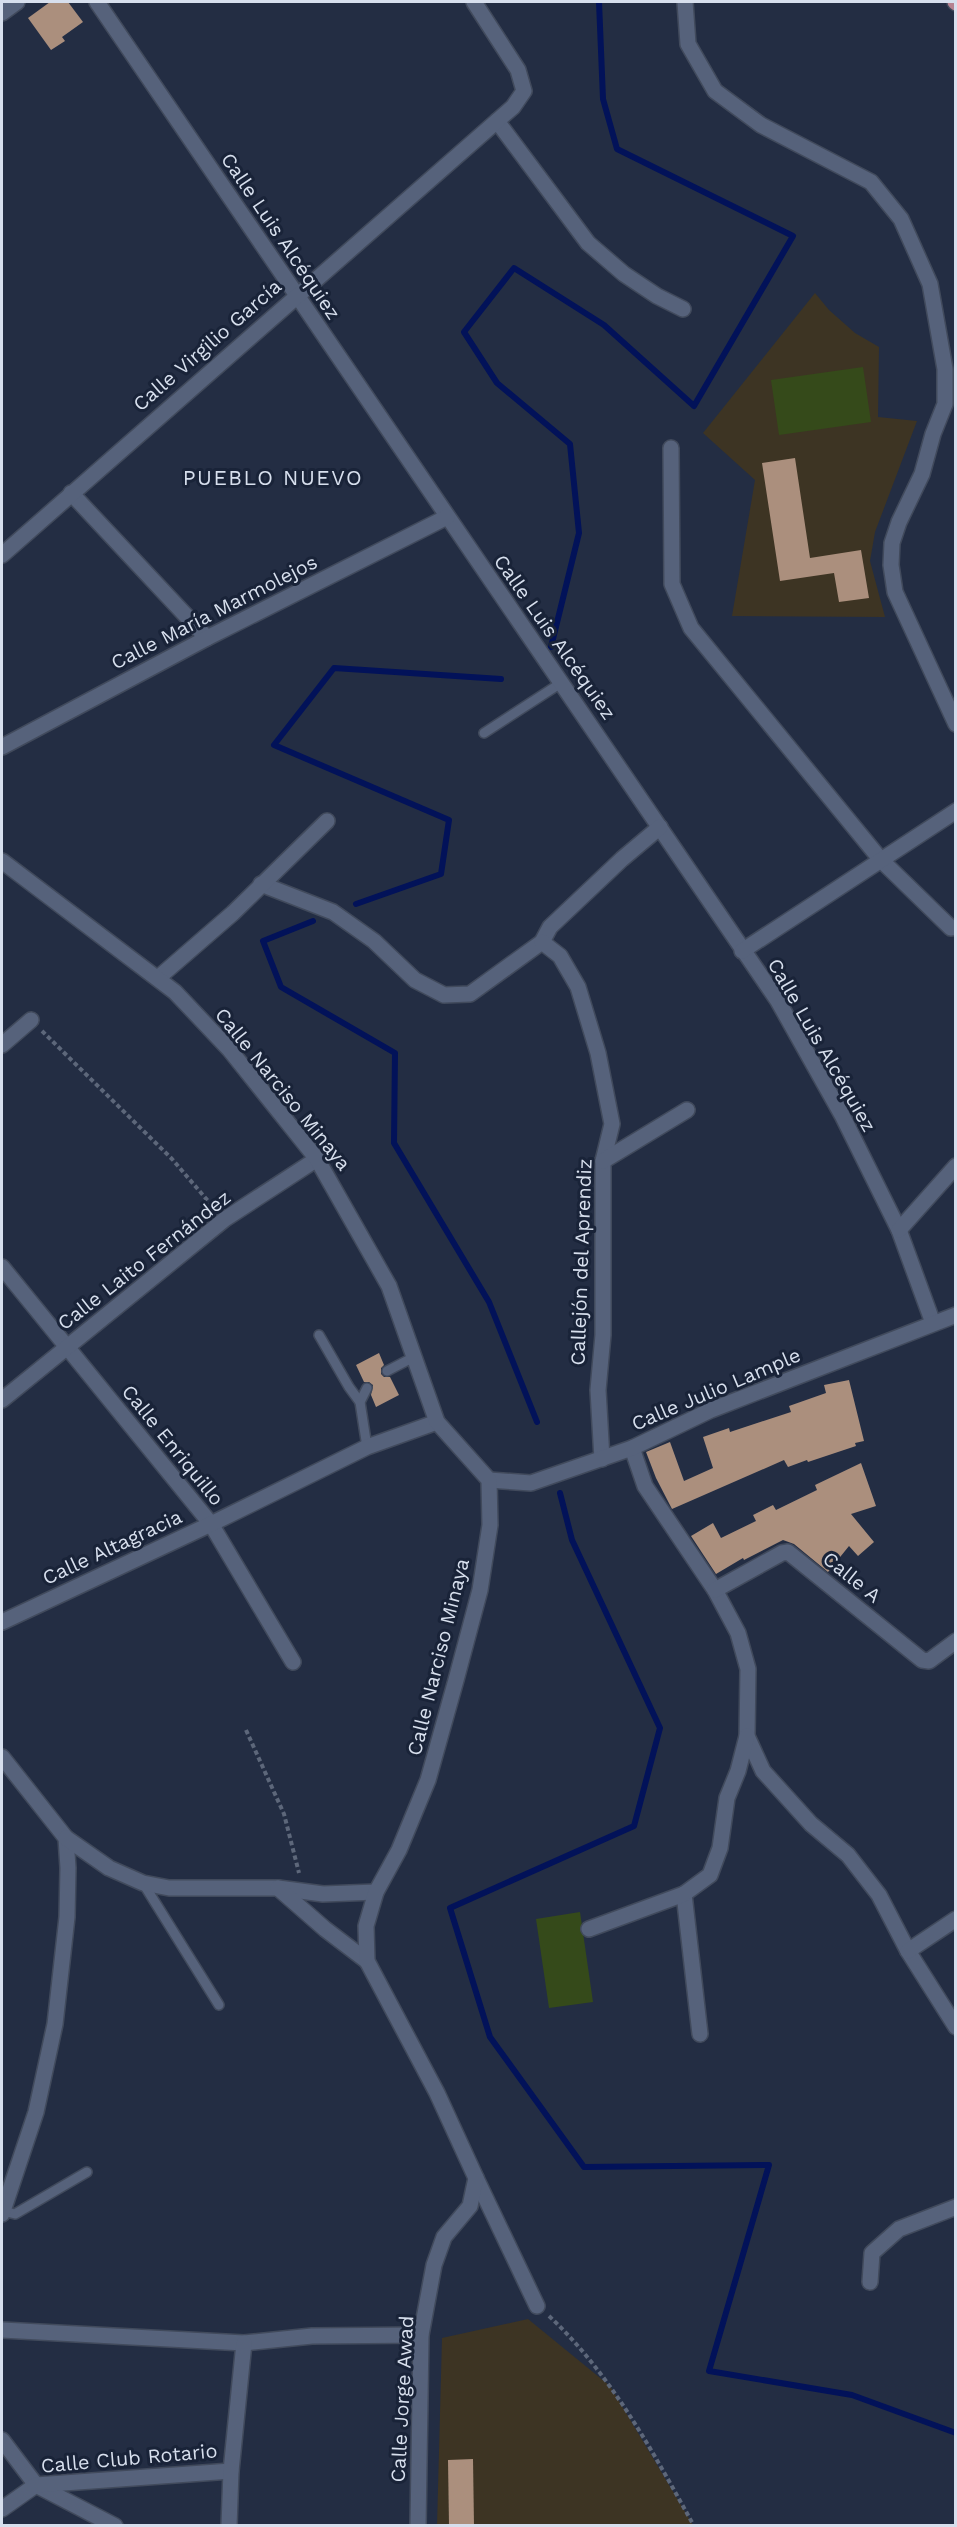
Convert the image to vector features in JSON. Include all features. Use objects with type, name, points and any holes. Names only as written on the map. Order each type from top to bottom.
[{"type":"street","points":[[2,12],[17,2]]},
{"type":"street","name":"Calle Luis Alcéquiez","points":[[98,2],[778,1001],[842,1114],[899,1230],[933,1323]]},
{"type":"street","name":"Calle Virgilio García","points":[[2,555],[513,107],[524,91],[518,70],[474,2]]},
{"type":"street","points":[[685,2],[687,44],[715,90],[761,125],[871,182],[901,219],[930,285],[945,369],[945,404],[933,434],[922,474],[895,533],[891,565],[895,592],[956,724]]},
{"type":"street","points":[[497,121],[588,243],[624,274],[657,296],[683,309]]},
{"type":"street","points":[[671,448],[672,585],[692,628],[881,860],[951,928]]},
{"type":"street","points":[[71,493],[207,638]]},
{"type":"street","name":"Calle María Marmolejos","points":[[2,747],[207,638],[447,517]]},
{"type":"street","points":[[742,951],[956,811]]},
{"type":"street","points":[[158,978],[233,913],[327,821]]},
{"type":"street","points":[[261,884],[333,912],[374,941],[416,980],[444,995],[470,994],[542,942],[550,927],[622,859],[660,827]]},
{"type":"street","name":"Calle Narciso Minaya","points":[[2,861],[175,992],[229,1049],[317,1159],[338,1192],[389,1286],[437,1422],[489,1480],[490,1525],[480,1590],[428,1780],[399,1850],[376,1892],[366,1926],[368,1961],[437,2093],[537,2306]]},
{"type":"street","name":"Callejón del Aprendiz","points":[[542,942],[560,956],[578,987],[598,1053],[612,1124],[603,1161],[603,1335],[598,1390],[602,1459]]},
{"type":"street","points":[[2,1045],[31,1020]]},
{"type":"street","points":[[603,1161],[687,1110]]},
{"type":"street","name":"Calle Laito Fernández","points":[[2,1400],[225,1220],[317,1159]]},
{"type":"street","points":[[899,1230],[956,1166]]},
{"type":"street","name":"Calle Enriquillo","points":[[2,1267],[211,1524],[293,1662]]},
{"type":"street","name":"Calle Julio Lample","points":[[489,1480],[531,1483],[602,1459],[632,1448],[711,1410],[956,1316]]},
{"type":"street","name":"Calle Altagracia","points":[[2,1622],[211,1524],[367,1447],[437,1422]]},
{"type":"street","points":[[589,1929],[684,1894],[710,1875],[720,1848],[727,1798],[738,1770],[747,1736],[748,1669],[738,1633],[716,1590],[645,1485],[632,1448]]},
{"type":"street","name":"Calle A","points":[[716,1590],[782,1553],[788,1552],[922,1660],[928,1661],[956,1641]]},
{"type":"street","points":[[747,1736],[763,1771],[811,1824],[848,1855],[879,1895],[908,1951],[956,2027]]},
{"type":"street","points":[[2,1757],[66,1838],[109,1868],[143,1882],[169,1888],[278,1888],[323,1894],[376,1892]]},
{"type":"street","points":[[2,2212],[36,2112],[55,2024],[67,1917],[66,1838]]},
{"type":"street","points":[[278,1888],[325,1929],[368,1961]]},
{"type":"street","points":[[684,1894],[700,2034]]},
{"type":"street","points":[[908,1951],[956,1919]]},
{"type":"street","name":"Calle Jorge Awad","points":[[418,2526],[422,2335],[434,2265],[444,2237],[470,2206],[476,2178]]},
{"type":"street","points":[[870,2282],[872,2253],[885,2241],[899,2229],[956,2207]]},
{"type":"street","points":[[2,2330],[244,2343],[322,2335],[422,2335]]},
{"type":"street","points":[[230,2526],[231,2471],[244,2343]]},
{"type":"street","points":[[2,2440],[36,2485],[116,2526]]},
{"type":"street","name":"Calle Club Rotario","points":[[2,2510],[36,2485],[231,2471]]},
{"type":"lane","points":[[484,733],[561,683]]},
{"type":"lane","points":[[319,1335],[360,1402],[367,1447]]},
{"type":"lane","points":[[387,1371],[414,1357]]},
{"type":"lane","points":[[360,1402],[367,1388]]},
{"type":"lane","points":[[143,1882],[219,2005]]},
{"type":"lane","points":[[2,2212],[15,2214],[87,2172]]},
{"type":"path","points":[[31,1020],[172,1159],[225,1220]]},
{"type":"path","points":[[246,1730],[284,1814],[304,1891]]},
{"type":"path","points":[[537,2306],[565,2332],[610,2386],[659,2462],[694,2526]]},
{"type":"shaded area","points":[[815,293],[829,310],[855,333],[879,347],[878,417],[917,421],[875,532],[870,561],[885,617],[732,616],[755,480],[703,433]]},
{"type":"shaded area","points":[[528,2319],[610,2386],[693,2525],[437,2526],[442,2338]]},
{"type":"green space","points":[[863,367],[871,422],[779,435],[771,380]]},
{"type":"green space","points":[[580,1912],[593,2002],[549,2008],[536,1919]]},
{"type":"building","points":[[50,2],[68,2],[83,22],[62,37],[65,41],[51,50],[28,18]]},
{"type":"building","points":[[795,458],[810,558],[861,550],[869,598],[839,602],[834,573],[780,581],[762,463]]},
{"type":"building","points":[[379,1353],[384,1365],[381,1368],[381,1374],[384,1377],[390,1377],[399,1395],[376,1407],[371,1395],[373,1385],[364,1382],[356,1365]]},
{"type":"building","points":[[849,1380],[864,1441],[855,1443],[856,1446],[788,1467],[784,1460],[672,1509],[646,1452],[670,1442],[684,1481],[713,1468],[703,1437],[729,1428],[730,1432],[791,1412],[789,1406],[826,1393],[824,1385]]},
{"type":"building","points":[[861,1463],[876,1506],[851,1514],[874,1542],[858,1556],[849,1546],[828,1572],[794,1544],[783,1540],[744,1560],[743,1558],[716,1574],[691,1536],[713,1523],[721,1538],[756,1521],[753,1515],[773,1505],[776,1510],[817,1490],[815,1485]]},
{"type":"building","points":[[473,2459],[474,2526],[449,2526],[448,2460]]},
{"type":"waterway","points":[[551,647],[579,533],[570,444],[497,383],[464,332],[514,268],[604,325],[694,406],[793,236],[617,149],[603,99],[599,2]]},
{"type":"waterway","points":[[356,904],[441,874],[449,820],[274,745],[334,668],[501,679]]},
{"type":"waterway","points":[[313,921],[263,941],[281,987],[395,1053],[394,1143],[489,1302],[537,1422]]},
{"type":"waterway","points":[[560,1493],[572,1540],[660,1728],[634,1826],[450,1908],[490,2037],[584,2167],[769,2165],[709,2371],[852,2395],[956,2433]]},
{"type":"district","name":"PUEBLO NUEVO","points":[[273,477]]}]
